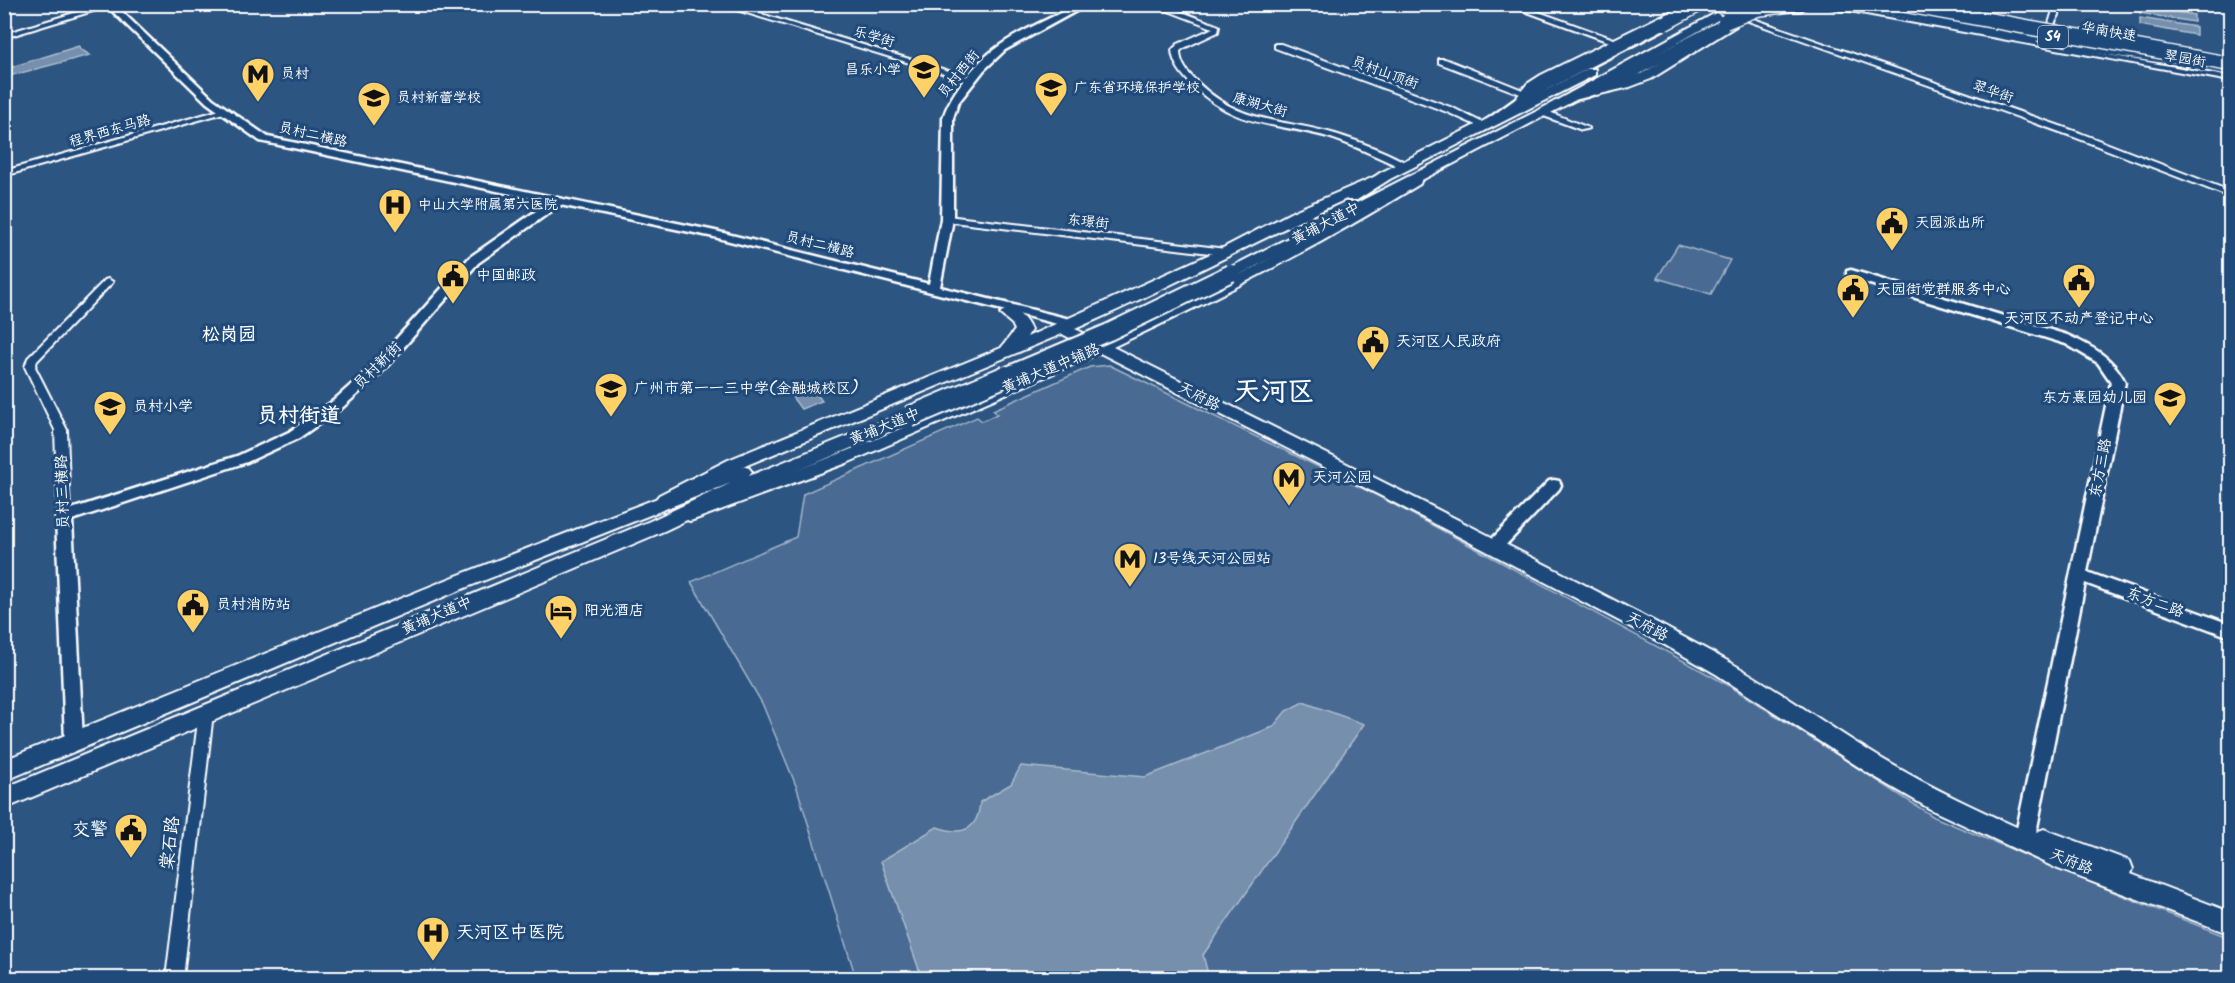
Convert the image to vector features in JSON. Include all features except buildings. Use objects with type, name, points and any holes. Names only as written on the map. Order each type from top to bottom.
[{"type":"highway","points":[[1665,23],[1690,4]]},
{"type":"highway","points":[[1731,4],[1775,9],[1805,4]]},
{"type":"highway","points":[[1575,96],[1622,78],[1725,22],[1757,9],[1793,4]]},
{"type":"highway","points":[[1835,4],[1884,10],[2034,39]]},
{"type":"highway","name":"华南快速","points":[[1876,4],[2230,67]]},
{"type":"highway","name":"华南快速","points":[[1901,4],[2096,39],[2230,67]]},
{"type":"highway","points":[[1917,4],[2096,39]]},
{"type":"highway","points":[[1488,123],[1523,97],[1665,23],[1710,6],[1729,8],[1734,12],[1725,22]]},
{"type":"highway","points":[[2073,46],[2230,67]]},
{"type":"main road","name":"黄埔大道中","points":[[1226,264],[1428,173],[1544,113],[1741,4]]},
{"type":"main road","points":[[1575,96],[1633,82],[1660,69],[1679,54],[1766,4]]},
{"type":"main road","name":"黄埔大道中","points":[[4,771],[458,583],[726,493],[904,413],[1100,336],[1226,264],[1339,205],[1385,176],[1572,82],[1710,6]]},
{"type":"main road","points":[[1523,97],[1539,82],[1671,15],[1710,6]]},
{"type":"main road","name":"黄埔大道中辅路","points":[[653,517],[775,486],[1107,345],[1173,315],[1335,231],[1428,173]]},
{"type":"main road","points":[[653,517],[724,468],[1068,326],[1140,293],[1226,264]]},
{"type":"main road","points":[[1140,293],[1135,302],[1138,310],[1151,316],[1173,315]]},
{"type":"main road","points":[[1006,351],[1018,340],[1023,330],[1019,321],[1008,314]]},
{"type":"main road","name":"天府路","points":[[1068,326],[1497,544],[1715,664],[1920,792],[2230,924]]},
{"type":"main road","points":[[980,362],[1002,363],[1012,369],[1016,377],[1008,388]]},
{"type":"main road","name":"黄埔大道中","points":[[4,799],[653,517]]},
{"type":"main road","name":"天府路","points":[[2025,837],[2230,911]]},
{"type":"street","name":"康湖大街","points":[[1153,4],[1217,27],[1216,31],[1181,46],[1175,53],[1184,73],[1220,107],[1256,120],[1327,134],[1406,166]]},
{"type":"street","points":[[1508,4],[1618,42]]},
{"type":"street","name":"翠园街","points":[[1815,4],[2230,79]]},
{"type":"street","points":[[1926,4],[2049,29],[2058,34],[2230,67]]},
{"type":"street","points":[[2049,29],[2056,15],[2058,4]]},
{"type":"street","points":[[4,36],[111,5]]},
{"type":"street","name":"员村二横路","points":[[111,5],[223,112],[257,135],[274,142],[704,231],[934,288],[1068,326]]},
{"type":"street","name":"员村西街","points":[[934,288],[947,219],[948,118],[953,102],[995,54],[1010,42],[1077,6]]},
{"type":"street","name":"乐学街","points":[[736,8],[971,80]]},
{"type":"street","name":"翠华街","points":[[1745,18],[2077,135],[2230,194]]},
{"type":"street","name":"员村山顶街","points":[[1278,46],[1488,123]]},
{"type":"street","points":[[1442,61],[1523,97]]},
{"type":"street","name":"程界西东马路","points":[[4,174],[223,112]]},
{"type":"street","points":[[1544,113],[1585,128]]},
{"type":"street","name":"员村二横路","points":[[558,201],[570,207],[712,239],[1008,314],[1068,326]]},
{"type":"street","name":"员村新街","points":[[64,518],[242,459],[294,435],[332,408],[375,371],[474,260],[558,201]]},
{"type":"street","name":"东璟街","points":[[947,219],[1226,264]]},
{"type":"street","name":"东方三路","points":[[1851,274],[2062,338],[2082,346],[2101,358],[2115,372],[2118,382],[2025,837]]},
{"type":"street","name":"员村三横路","points":[[74,741],[61,430],[30,367],[32,360],[108,282]]},
{"type":"street","points":[[1497,544],[1554,485]]},
{"type":"street","name":"东方二路","points":[[2079,575],[2230,631]]},
{"type":"street","name":"棠石路","points":[[174,978],[206,713]]},
{"type":"shaded area","points":[[2140,6],[2194,15],[2194,22],[2140,13]]},
{"type":"shaded area","points":[[2140,18],[2196,27],[2196,35],[2140,25]]},
{"type":"shaded area","points":[[79,46],[90,55],[5,77],[5,69]]},
{"type":"shaded area","points":[[1678,245],[1730,260],[1711,294],[1657,278]]},
{"type":"shaded area","name":"天河公园","points":[[1109,365],[1380,497],[1728,685],[1934,817],[2230,938],[2230,978],[856,978],[797,788],[762,703],[691,582],[796,537],[803,494],[977,417],[982,421],[997,414],[993,410],[1090,367]]},
{"type":"shaded area","points":[[807,382],[822,401],[801,409],[786,389]]},
{"type":"shaded area","points":[[1303,702],[1364,724],[1203,955],[1209,978],[922,978],[881,861],[937,827],[954,831],[967,829],[976,819],[980,802],[1011,784],[1021,766],[1145,777],[1273,727],[1286,711]]},
{"type":"tunnel","points":[[2034,39],[2073,46]]},
{"type":"place","name":"昌乐小学","points":[[924,99]]},
{"type":"place","name":"员村","points":[[258,103]]},
{"type":"place","name":"广东省环境保护学校","points":[[1051,117]]},
{"type":"place","name":"员村新蕾学校","points":[[374,127]]},
{"type":"place","name":"中山大学附属第六医院","points":[[395,234]]},
{"type":"place","name":"天园派出所","points":[[1892,252]]},
{"type":"place","name":"中国邮政","points":[[453,305]]},
{"type":"place","name":"天河区不动产登记中心","points":[[2079,309]]},
{"type":"place","name":"天园街党群服务中心","points":[[1853,319]]},
{"type":"place","name":"天河区人民政府","points":[[1373,371]]},
{"type":"place","name":"广州市第一一三中学(金融城校区)","points":[[611,418]]},
{"type":"place","name":"东方熹园幼儿园","points":[[2170,427]]},
{"type":"place","name":"员村小学","points":[[110,436]]},
{"type":"place","name":"天河公园","points":[[1289,507]]},
{"type":"place","name":"13号线天河公园站","points":[[1130,588]]},
{"type":"place","name":"员村消防站","points":[[193,634]]},
{"type":"place","name":"阳光酒店","points":[[561,640]]},
{"type":"place","name":"交警","points":[[131,859]]},
{"type":"place","name":"天河区中医院","points":[[433,962]]},
{"type":"district","name":"松岗园","points":[[229,335]]},
{"type":"district","name":"天河区","points":[[1274,392]]},
{"type":"district","name":"员村街道","points":[[299,416]]}]
